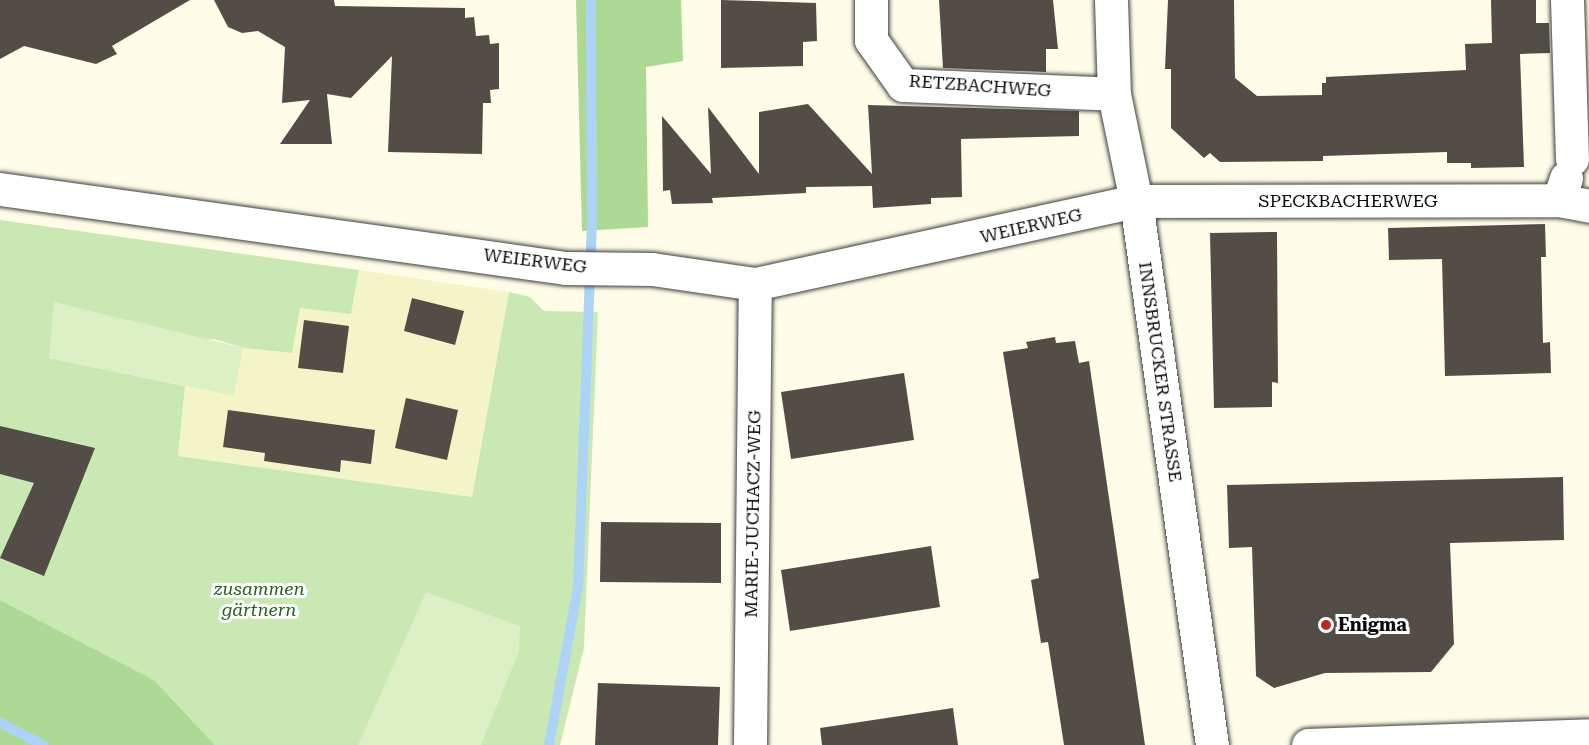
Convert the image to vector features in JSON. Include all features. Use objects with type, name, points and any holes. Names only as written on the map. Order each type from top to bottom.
[{"type":"street","name":"RETZBACHWEG","points":[[871,0],[871,40],[903,85],[1114,94]]},
{"type":"street","name":"INNSBRUCKER STRASSE","points":[[1111,0],[1114,94],[1136,201],[1212,745]]},
{"type":"street","name":"SPECKBACHERWEG","points":[[1136,201],[1574,203],[1580,162],[1567,0]]},
{"type":"street","name":"WEIERWEG","points":[[0,189],[590,268],[652,269],[755,284],[1136,201]]},
{"type":"street","name":"MARIE-JUCHACZ-WEG","points":[[750,745],[755,284]]},
{"type":"street","points":[[1308,745],[1589,735]]},
{"type":"green space","points":[[576,0],[681,0],[683,61],[646,67],[648,227],[582,231]]},
{"type":"green space","name":"zusammen gärtnern","points":[[0,220],[359,270],[351,314],[300,308],[292,353],[243,348],[214,339],[49,358],[185,386],[178,456],[472,497],[509,292],[530,297],[544,311],[598,312],[584,648],[560,745],[215,745],[154,680],[0,600]]},
{"type":"green space","points":[[359,270],[509,292],[472,497],[178,456],[185,386],[234,396],[243,348],[292,353],[300,307],[351,314]]},
{"type":"green space","points":[[54,302],[243,348],[234,396],[49,358]]},
{"type":"green space","points":[[426,592],[520,626],[519,651],[481,745],[358,745]]},
{"type":"green space","points":[[0,600],[154,680],[215,745],[0,745]]},
{"type":"building","points":[[0,0],[190,0],[112,46],[117,54],[96,64],[24,46],[0,59]]},
{"type":"building","points":[[214,0],[334,0],[335,6],[465,8],[465,18],[474,17],[476,36],[489,35],[490,44],[499,43],[499,89],[490,90],[491,103],[483,103],[482,154],[388,152],[392,56],[351,98],[327,94],[332,144],[280,144],[310,100],[282,103],[285,47],[258,31],[242,33],[228,27]]},
{"type":"building","points":[[721,0],[816,3],[817,41],[803,42],[803,66],[721,68]]},
{"type":"building","points":[[939,0],[1053,0],[1058,49],[1046,49],[1046,72],[943,68]]},
{"type":"building","points":[[1168,0],[1234,0],[1235,78],[1257,96],[1322,95],[1322,83],[1326,83],[1326,77],[1466,70],[1465,44],[1492,43],[1491,0],[1536,0],[1536,23],[1549,23],[1550,53],[1520,54],[1524,167],[1471,168],[1471,163],[1447,163],[1447,152],[1323,156],[1323,161],[1220,162],[1210,153],[1204,158],[1171,128],[1171,69],[1165,69]]},
{"type":"building","points":[[808,104],[872,174],[868,105],[1079,111],[1079,136],[961,139],[962,197],[931,198],[931,204],[873,208],[872,186],[806,187],[806,193],[712,198],[713,203],[672,204],[670,190],[663,191],[662,116],[711,174],[708,107],[759,174],[759,112]]},
{"type":"building","points":[[1545,224],[1546,257],[1541,257],[1543,343],[1550,342],[1551,373],[1445,376],[1442,259],[1389,260],[1388,228]]},
{"type":"building","points":[[1277,232],[1278,383],[1272,382],[1272,407],[1214,408],[1210,233]]},
{"type":"building","points":[[412,298],[464,311],[455,345],[404,331]]},
{"type":"building","points":[[304,320],[349,326],[343,373],[298,368]]},
{"type":"building","points":[[1055,337],[1056,343],[1075,341],[1079,363],[1089,361],[1145,745],[1064,745],[1048,642],[1041,643],[1031,580],[1039,578],[1003,352],[1028,348],[1026,342]]},
{"type":"building","points":[[904,373],[914,440],[791,459],[781,392]]},
{"type":"building","points":[[406,398],[458,410],[447,460],[395,448]]},
{"type":"building","points":[[228,410],[375,430],[371,464],[341,460],[340,472],[264,461],[265,453],[223,447]]},
{"type":"building","points":[[0,426],[95,448],[44,576],[0,558],[34,483],[0,474]]},
{"type":"building","points":[[1563,477],[1564,540],[1450,543],[1454,644],[1431,672],[1325,673],[1274,688],[1256,676],[1252,547],[1229,548],[1227,485]]},
{"type":"building","points":[[601,522],[721,523],[721,583],[600,582]]},
{"type":"building","points":[[931,546],[940,607],[790,631],[781,570]]},
{"type":"building","points":[[598,683],[720,687],[718,745],[595,745]]},
{"type":"building","points":[[953,708],[958,745],[822,745],[820,728]]},
{"type":"waterway","points":[[549,745],[578,587],[592,227],[591,0]]},
{"type":"waterway","points":[[0,723],[43,745]]},
{"type":"place","name":"Enigma","points":[[1326,625]]}]
